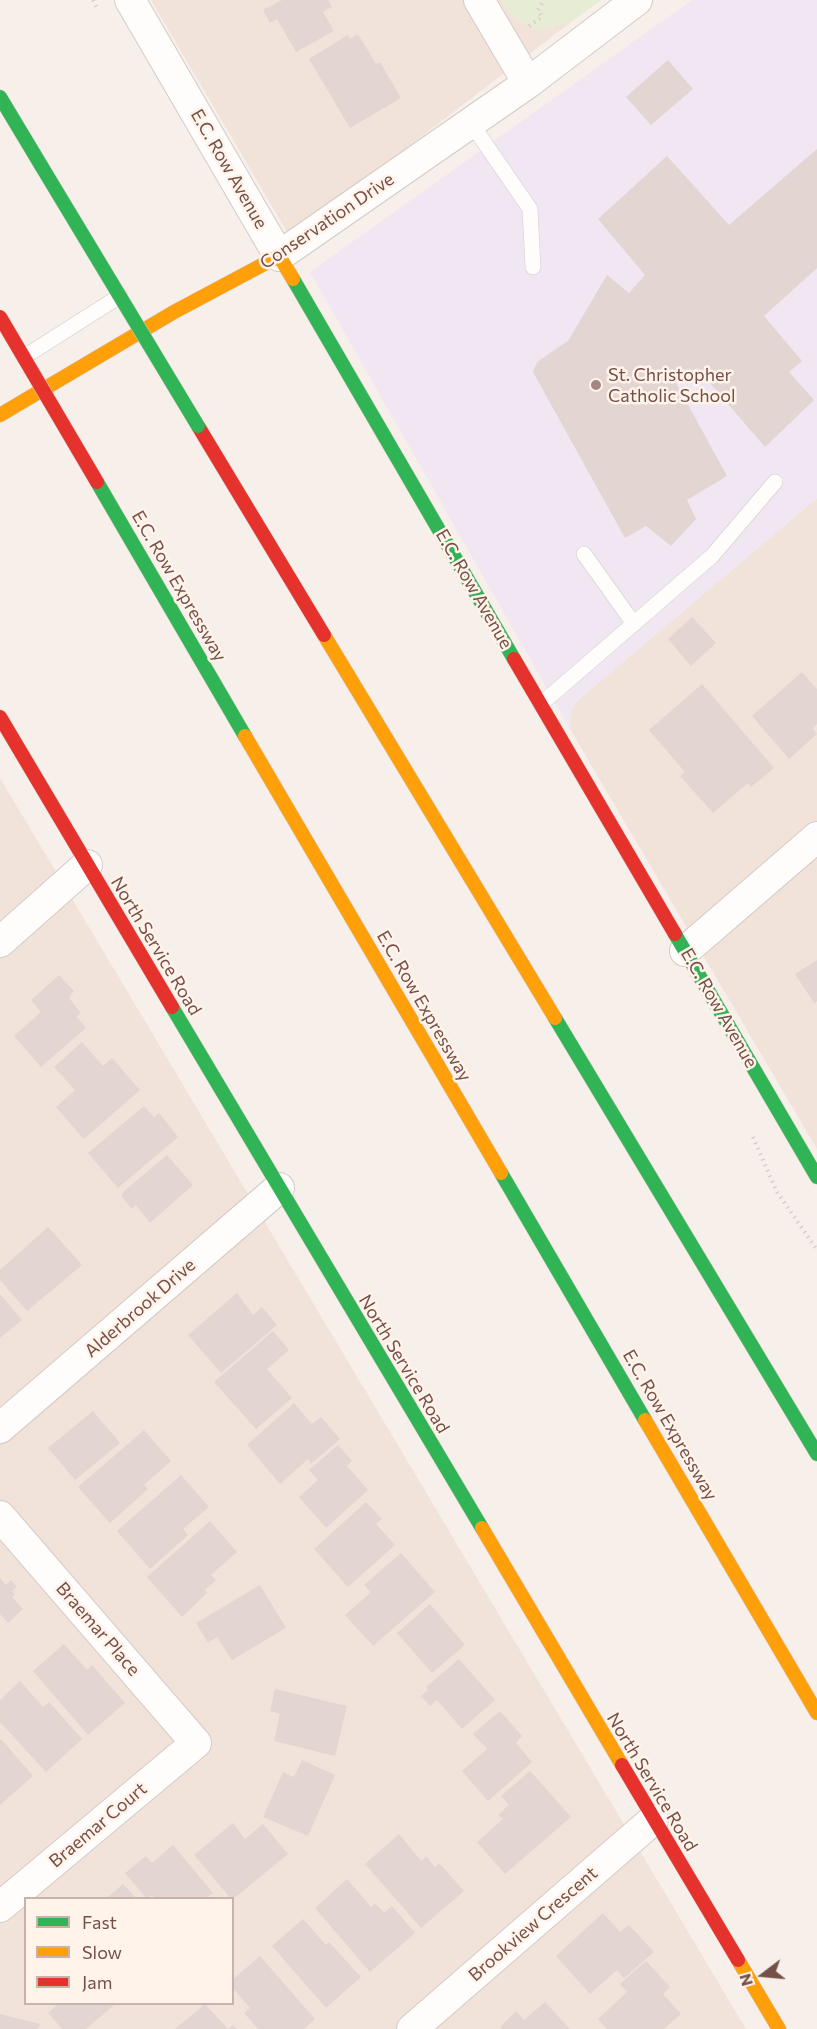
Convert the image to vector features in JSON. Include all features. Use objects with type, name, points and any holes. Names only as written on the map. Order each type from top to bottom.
[{"type":"main road","points":[[0,97],[817,1454]]},
{"type":"main road","name":"Conservation Drive","points":[[0,415],[174,312],[279,256]]},
{"type":"main road","name":"E.C. Row Avenue","points":[[279,256],[817,1177]]},
{"type":"main road","name":"E.C. Row Expressway","points":[[0,317],[817,1713]]},
{"type":"main road","name":"North Service Road","points":[[0,717],[779,2029]]},
{"type":"street","name":"E.C. Row Avenue","points":[[130,0],[279,256]]},
{"type":"street","points":[[479,0],[528,83]]},
{"type":"street","name":"Conservation Drive","points":[[279,256],[528,83],[637,0]]},
{"type":"street","points":[[685,951],[817,837]]},
{"type":"street","points":[[0,942],[87,865]]},
{"type":"street","name":"Alderbrook Drive","points":[[0,1428],[279,1188]]},
{"type":"street","name":"Braemar Place","points":[[0,1516],[196,1743]]},
{"type":"street","name":"Braemar Court","points":[[0,1907],[196,1743]]},
{"type":"street","name":"Brookview Crescent","points":[[412,2029],[653,1820]]},
{"type":"lane","points":[[471,123],[530,209],[533,267]]},
{"type":"lane","points":[[24,357],[120,296]]},
{"type":"lane","points":[[541,704],[712,556],[775,482]]},
{"type":"lane","points":[[584,554],[634,624]]},
{"type":"path","points":[[542,17],[538,10],[544,0]]},
{"type":"shaded area","points":[[151,0],[502,0],[511,14],[533,30],[571,22],[290,237]]},
{"type":"shaded area","name":"St. Christopher Catholic School","points":[[692,0],[817,0],[817,498],[578,700],[571,710],[570,729],[310,272]]},
{"type":"shaded area","points":[[817,498],[817,1149],[570,729],[571,710],[578,700]]},
{"type":"shaded area","points":[[0,778],[746,2029],[0,2029]]},
{"type":"green space","points":[[502,0],[601,0],[571,22],[533,30],[510,14]]},
{"type":"building","points":[[282,0],[328,0],[332,7],[323,12],[334,31],[296,52],[277,19],[270,23],[263,10]]},
{"type":"building","points":[[358,34],[376,64],[380,62],[401,98],[350,128],[309,59],[348,35],[350,39]]},
{"type":"building","points":[[668,60],[693,89],[651,125],[626,97]]},
{"type":"building","points":[[817,149],[817,268],[764,316],[802,361],[789,372],[814,400],[765,447],[697,368],[674,379],[727,476],[687,500],[696,519],[671,546],[646,526],[625,538],[533,372],[537,362],[568,341],[607,275],[629,293],[645,275],[598,219],[667,156],[729,225]]},
{"type":"building","points":[[692,617],[716,643],[691,666],[668,639]]},
{"type":"building","points":[[802,672],[817,689],[817,724],[813,728],[817,734],[789,759],[752,716]]},
{"type":"building","points":[[702,684],[774,768],[751,787],[748,783],[713,813],[680,776],[685,772],[649,730]]},
{"type":"building","points":[[817,960],[817,1001],[814,1003],[795,974]]},
{"type":"building","points":[[59,975],[74,991],[69,998],[81,1013],[77,1017],[86,1028],[41,1067],[14,1036],[41,1012],[31,1000]]},
{"type":"building","points":[[82,1042],[103,1066],[112,1058],[140,1090],[84,1139],[56,1107],[75,1090],[54,1067]]},
{"type":"building","points":[[144,1106],[154,1117],[159,1113],[178,1137],[118,1188],[88,1153]]},
{"type":"building","points":[[167,1155],[193,1185],[150,1223],[136,1205],[132,1209],[122,1197],[123,1192]]},
{"type":"building","points":[[48,1227],[82,1265],[27,1311],[0,1280],[0,1270]]},
{"type":"building","points":[[237,1293],[253,1315],[262,1307],[277,1325],[221,1373],[188,1335]]},
{"type":"building","points":[[0,1294],[22,1320],[0,1338]]},
{"type":"building","points":[[273,1331],[289,1350],[267,1369],[292,1398],[256,1429],[214,1382]]},
{"type":"building","points":[[294,1403],[312,1424],[321,1417],[340,1439],[311,1464],[308,1459],[280,1484],[247,1445]]},
{"type":"building","points":[[93,1411],[120,1443],[75,1480],[48,1448]]},
{"type":"building","points":[[144,1430],[171,1461],[144,1485],[148,1489],[110,1523],[78,1487]]},
{"type":"building","points":[[338,1445],[352,1461],[347,1466],[368,1490],[326,1528],[299,1497],[318,1480],[309,1470]]},
{"type":"building","points":[[181,1475],[209,1507],[183,1529],[188,1535],[150,1569],[117,1531]]},
{"type":"building","points":[[366,1502],[382,1519],[376,1524],[395,1545],[348,1587],[314,1549]]},
{"type":"building","points":[[210,1521],[237,1552],[211,1575],[216,1580],[205,1590],[207,1593],[182,1617],[147,1577]]},
{"type":"building","points":[[401,1553],[435,1592],[373,1646],[345,1615],[371,1592],[364,1585]]},
{"type":"building","points":[[0,1578],[6,1585],[11,1580],[17,1587],[12,1591],[15,1594],[12,1597],[23,1609],[8,1623],[0,1614]]},
{"type":"building","points":[[260,1585],[286,1628],[232,1660],[217,1637],[208,1643],[196,1623]]},
{"type":"building","points":[[430,1604],[465,1645],[432,1673],[397,1633]]},
{"type":"building","points":[[64,1644],[87,1670],[92,1665],[125,1703],[88,1735],[33,1671]]},
{"type":"building","points":[[459,1659],[495,1700],[462,1729],[437,1700],[430,1706],[421,1696],[428,1690],[426,1687]]},
{"type":"building","points":[[20,1681],[43,1707],[49,1702],[82,1739],[46,1772],[0,1722],[0,1700]]},
{"type":"building","points":[[275,1689],[347,1706],[335,1756],[274,1741],[280,1714],[270,1711]]},
{"type":"building","points":[[500,1711],[522,1736],[516,1743],[532,1762],[488,1801],[462,1771],[487,1749],[473,1734]]},
{"type":"building","points":[[0,1740],[33,1776],[0,1805]]},
{"type":"building","points":[[302,1760],[335,1775],[308,1836],[263,1817],[283,1772],[294,1777]]},
{"type":"building","points":[[530,1771],[571,1817],[505,1874],[477,1842],[503,1819],[498,1815],[509,1805],[501,1796]]},
{"type":"building","points":[[233,1823],[245,1839],[263,1824],[288,1854],[234,1898],[229,1897],[194,1855]]},
{"type":"building","points":[[399,1834],[421,1861],[426,1856],[435,1867],[439,1863],[464,1891],[421,1928],[365,1864]]},
{"type":"building","points":[[173,1845],[213,1893],[207,1897],[154,1897],[152,1895],[145,1897],[125,1873],[146,1856],[152,1863]]},
{"type":"building","points":[[347,1879],[371,1907],[375,1903],[384,1913],[392,1906],[415,1933],[370,1972],[315,1908]]},
{"type":"building","points":[[123,1884],[135,1897],[108,1897]]},
{"type":"building","points":[[603,1913],[620,1932],[629,1925],[654,1952],[624,1978],[617,1970],[590,1994],[556,1956]]},
{"type":"building","points":[[303,1919],[326,1945],[329,1942],[361,1977],[326,2008],[272,1946]]},
{"type":"building","points":[[260,1956],[315,2019],[304,2029],[258,2029],[244,2013],[250,2008],[234,1989],[234,1978]]},
{"type":"building","points":[[646,1961],[670,1987],[663,1994],[681,2014],[664,2029],[607,2029],[598,2019],[627,1992],[620,1984]]},
{"type":"building","points":[[545,2002],[570,2029],[502,2029],[500,2027],[516,2011],[524,2020]]},
{"type":"building","points":[[57,2005],[114,2005],[86,2029],[62,2029],[48,2013]]},
{"type":"building","points":[[206,2005],[228,2029],[175,2029]]},
{"type":"building","points":[[0,2014],[40,2024],[38,2029],[0,2029]]},
{"type":"traffic: fast","points":[[0,97],[42,167]]},
{"type":"traffic: fast","points":[[42,167],[198,426]]},
{"type":"traffic: fast","points":[[293,279],[514,659]]},
{"type":"traffic: fast","points":[[97,482],[245,736]]},
{"type":"traffic: fast","points":[[675,934],[817,1177]]},
{"type":"traffic: fast","points":[[172,1007],[482,1528]]},
{"type":"traffic: fast","points":[[555,1018],[817,1454]]},
{"type":"traffic: fast","points":[[501,1173],[645,1420]]},
{"type":"traffic: slow","points":[[0,415],[174,312],[279,256],[293,279]]},
{"type":"traffic: slow","points":[[324,635],[555,1018]]},
{"type":"traffic: slow","points":[[245,736],[501,1173]]},
{"type":"traffic: slow","points":[[645,1420],[817,1713]]},
{"type":"traffic: slow","points":[[482,1528],[622,1765]]},
{"type":"traffic: slow","points":[[738,1960],[779,2029]]},
{"type":"traffic: jam","points":[[0,317],[97,482]]},
{"type":"traffic: jam","points":[[198,426],[324,635]]},
{"type":"traffic: jam","points":[[514,659],[675,934]]},
{"type":"traffic: jam","points":[[0,717],[172,1007]]},
{"type":"traffic: jam","points":[[622,1765],[738,1960]]},
{"type":"place","name":"St. Christopher Catholic School","points":[[596,385]]}]
